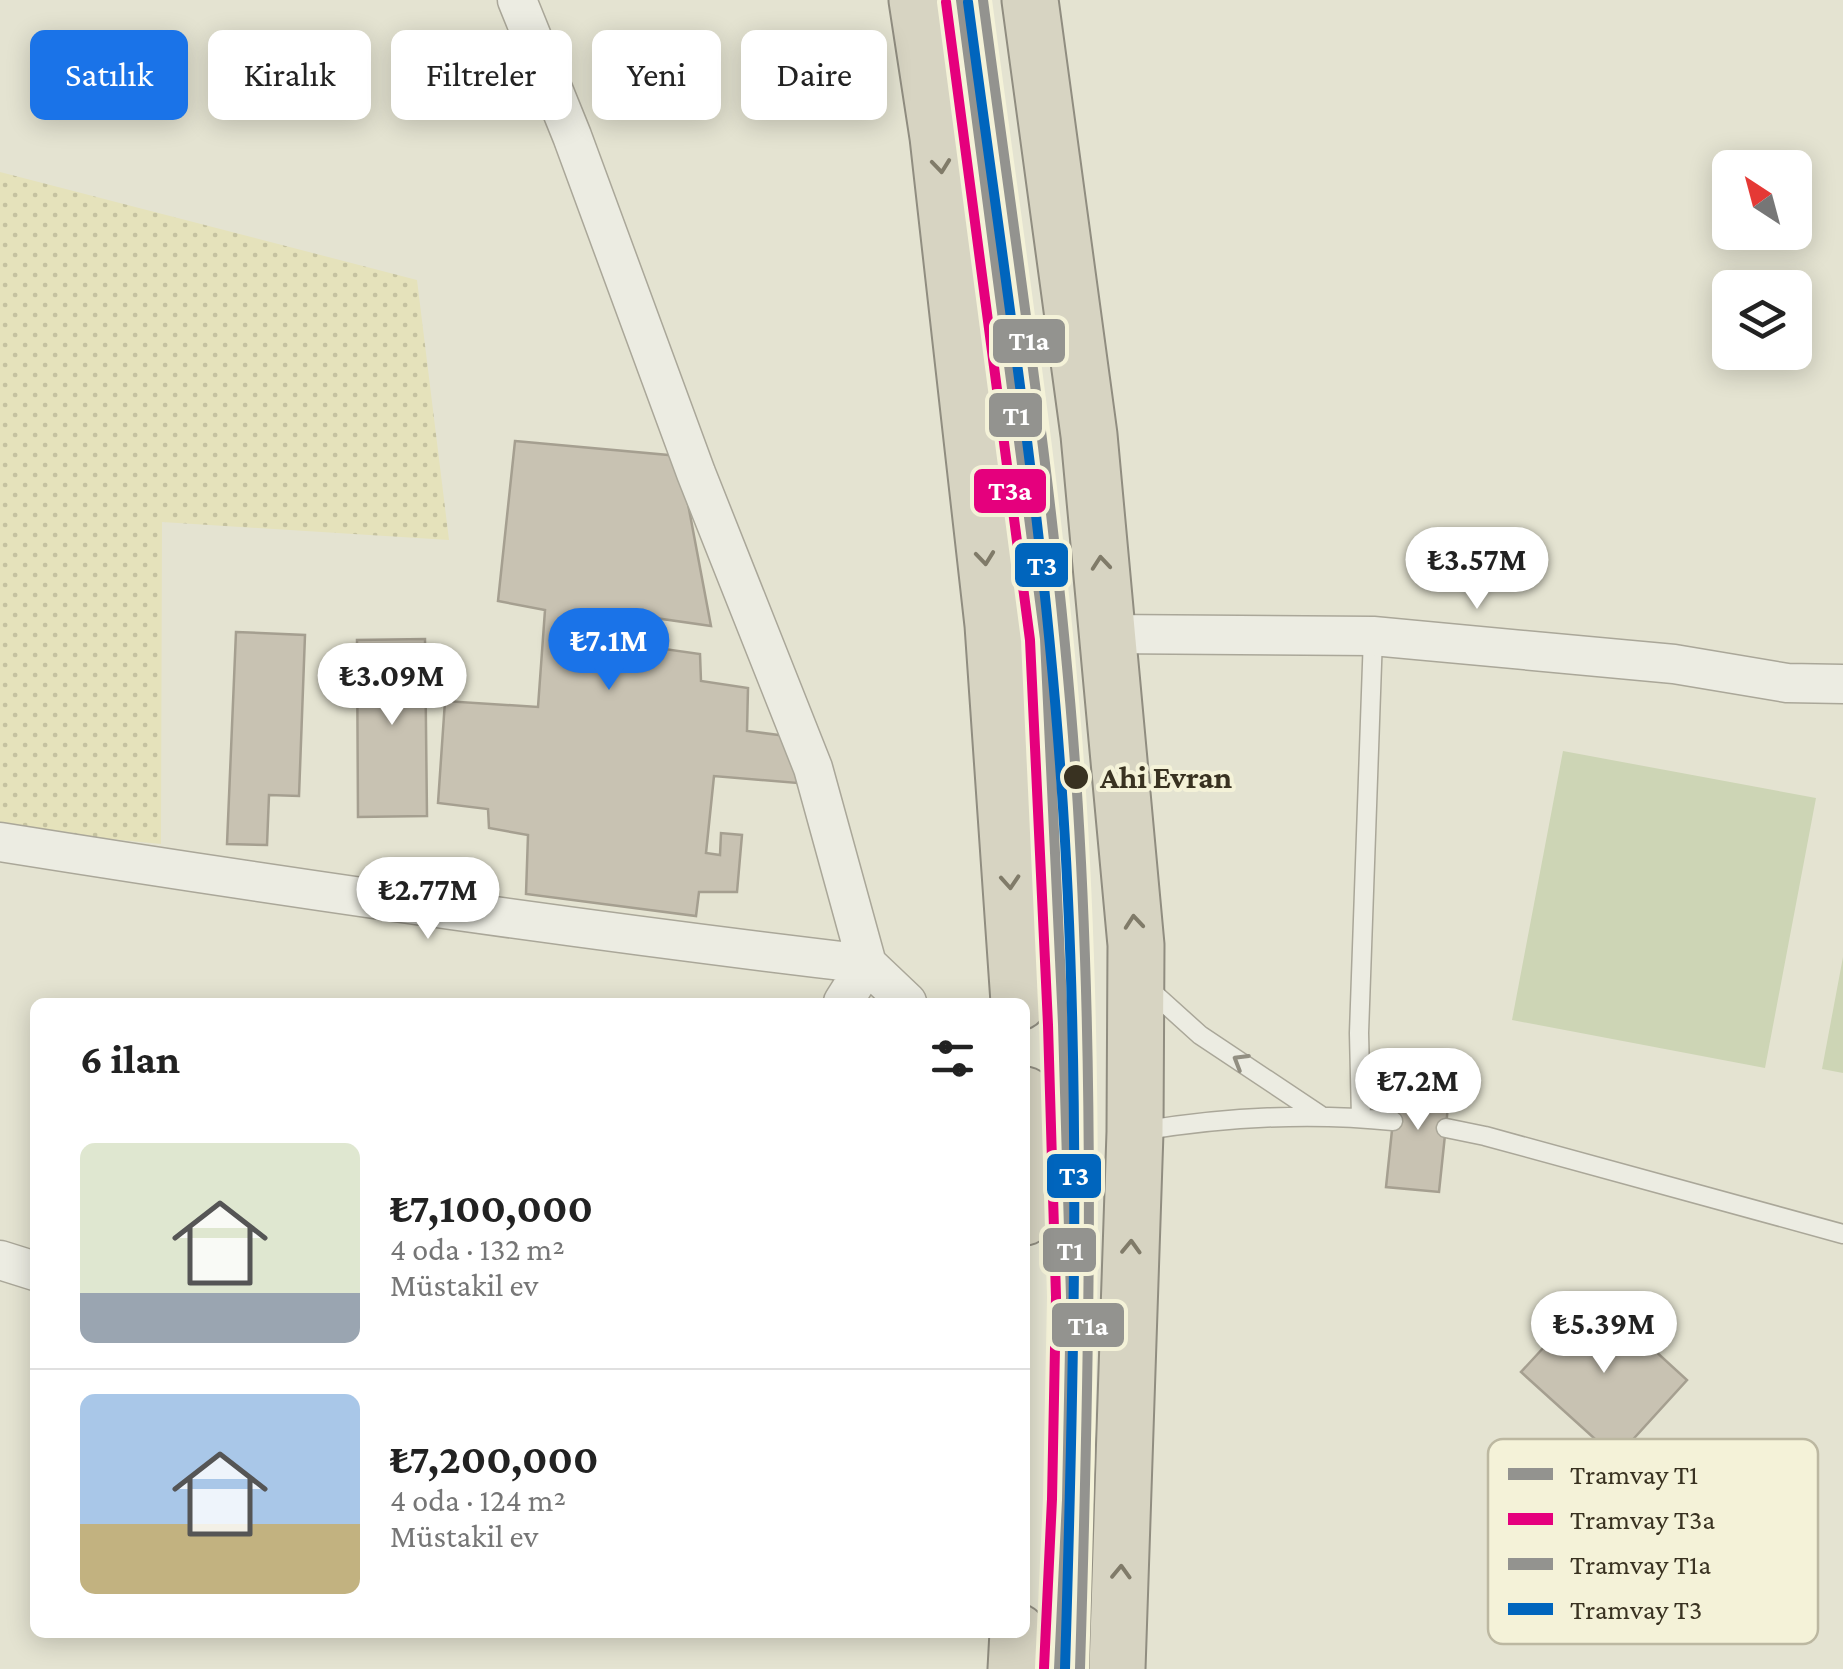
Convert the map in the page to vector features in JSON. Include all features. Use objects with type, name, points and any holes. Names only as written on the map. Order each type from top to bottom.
[{"type":"highway","points":[[917,0],[938,137],[993,625],[1019,998]]},
{"type":"highway","points":[[1030,0],[1089,435],[1136,945],[1118,1669]]},
{"type":"highway","points":[[1016,1669],[1018,1638]]},
{"type":"street","points":[[518,0],[696,473],[813,768],[867,964],[903,998]]},
{"type":"street","points":[[1107,634],[1373,636],[1674,664],[1786,683],[1843,684]]},
{"type":"street","points":[[0,842],[338,896],[867,964]]},
{"type":"street","points":[[846,998],[867,964]]},
{"type":"street","points":[[0,1260],[30,1269]]},
{"type":"lane","points":[[1361,1118],[1359,1033],[1373,636]]},
{"type":"lane","points":[[1136,975],[1200,1035],[1321,1116]]},
{"type":"lane","points":[[1134,1132],[1199,1122],[1321,1116],[1393,1121]]},
{"type":"lane","points":[[1446,1128],[1843,1234]]},
{"type":"green space","points":[[1563,751],[1816,798],[1765,1068],[1512,1020]]},
{"type":"green space","points":[[1843,957],[1843,1073],[1822,1069]]},
{"type":"sand","points":[[0,172],[417,280],[449,540],[162,522],[161,844],[0,828]]},
{"type":"building","points":[[515,441],[679,456],[711,626],[648,617],[643,646],[700,654],[701,681],[748,688],[747,731],[795,737],[797,783],[714,776],[706,853],[720,855],[721,833],[742,835],[737,892],[699,892],[696,916],[526,894],[528,835],[489,828],[488,809],[438,803],[445,701],[538,707],[545,610],[498,601]]},
{"type":"building","points":[[236,632],[305,635],[299,796],[269,795],[267,845],[227,844]]},
{"type":"building","points":[[425,639],[427,816],[358,817],[357,640]]},
{"type":"building","points":[[1398,1073],[1451,1078],[1439,1192],[1386,1187]]},
{"type":"building","points":[[1593,1294],[1687,1380],[1633,1439],[1595,1439],[1521,1372]]},
{"type":"tram line","name":"T1","points":[[961,0],[1045,639],[1071,1297],[1059,1669]]},
{"type":"tram line","name":"T1a","points":[[983,0],[1048,485],[1076,777],[1088,1111],[1088,1335],[1080,1669]]},
{"type":"tram line","name":"T3a","points":[[946,2],[1030,640],[1056,1297],[1044,1668]]},
{"type":"tram line","name":"T3","points":[[968,2],[1044,583],[1068,889],[1074,1223],[1065,1669]]},
{"type":"place","name":"Ahi Evran","points":[[1076,777]]}]
